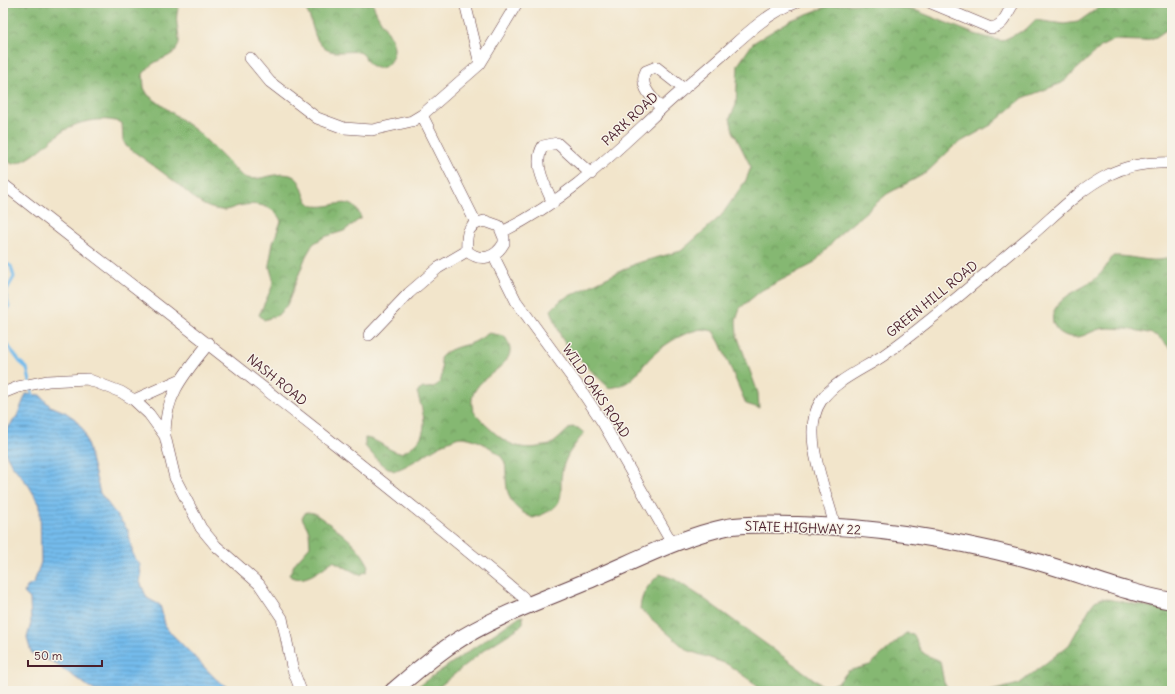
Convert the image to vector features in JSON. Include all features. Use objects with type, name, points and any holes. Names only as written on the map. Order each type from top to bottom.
[{"type":"main road","name":"STATE HIGHWAY 22","points":[[393,691],[453,644],[489,623],[673,545],[710,531],[730,527],[768,525],[835,527],[913,536],[989,550],[1056,567],[1126,590],[1172,601]]},
{"type":"street","points":[[465,3],[480,64]]},
{"type":"street","points":[[250,58],[270,82],[317,118],[344,128],[372,130],[412,121],[422,115],[480,64],[517,3]]},
{"type":"street","name":"PARK ROAD","points":[[502,232],[532,217],[553,204],[591,174],[661,108],[749,33],[783,7],[795,3]]},
{"type":"street","points":[[931,3],[991,28],[998,27],[1003,22],[1014,3]]},
{"type":"street","points":[[661,108],[649,94],[644,84],[644,75],[646,71],[656,67],[684,89]]},
{"type":"street","points":[[422,115],[476,223]]},
{"type":"street","points":[[553,204],[541,175],[539,160],[543,146],[557,143],[591,174]]},
{"type":"street","name":"GREEN HILL ROAD","points":[[835,527],[818,470],[814,442],[814,423],[821,402],[838,385],[909,337],[1088,187],[1125,168],[1141,164],[1172,163]]},
{"type":"street","name":"NASH ROAD","points":[[3,184],[209,343],[467,550],[523,597],[527,606]]},
{"type":"street","points":[[492,222],[499,226],[504,243],[492,255],[486,259],[479,258],[467,251],[466,237],[471,227],[476,223],[492,222]]},
{"type":"street","points":[[369,335],[409,293],[438,268],[467,251]]},
{"type":"street","name":"WILD OAKS ROAD","points":[[492,255],[516,301],[581,390],[603,423],[673,545]]},
{"type":"street","points":[[209,343],[179,380],[170,402],[165,427],[165,436],[175,478],[201,528],[216,546],[260,584],[282,618],[292,667],[301,691]]},
{"type":"street","points":[[3,393],[18,387],[48,381],[87,379],[121,392],[134,400],[148,414],[165,436]]},
{"type":"street","points":[[134,400],[179,380]]},
{"type":"green space","points":[[3,3],[181,3],[177,16],[179,44],[175,51],[157,61],[143,74],[144,88],[148,95],[198,132],[242,176],[254,179],[284,174],[290,175],[299,182],[305,197],[311,204],[322,206],[342,203],[348,204],[357,210],[361,218],[344,231],[324,237],[313,244],[306,256],[287,305],[278,315],[264,320],[259,315],[272,287],[273,279],[269,265],[273,243],[281,221],[274,211],[263,206],[251,204],[223,210],[214,209],[203,205],[126,146],[123,140],[122,123],[114,121],[97,120],[76,124],[23,161],[12,164],[3,157]]},
{"type":"green space","points":[[298,3],[373,3],[394,47],[391,60],[384,67],[376,68],[368,62],[361,53],[334,52],[326,49],[318,41],[307,12]]},
{"type":"green space","points":[[874,3],[917,11],[974,34],[1001,41],[1025,30],[1035,20],[1064,24],[1078,22],[1105,3],[1161,3],[1172,8],[1172,26],[1156,37],[1143,41],[1114,40],[1102,46],[1062,83],[1023,98],[991,125],[955,145],[926,173],[887,194],[842,232],[813,264],[762,290],[740,308],[736,321],[737,335],[758,393],[759,408],[746,404],[720,343],[713,331],[705,329],[699,329],[684,334],[672,341],[650,358],[629,381],[617,387],[609,388],[569,349],[561,337],[551,310],[561,300],[637,263],[681,251],[721,216],[746,180],[751,167],[733,131],[730,118],[736,105],[738,65],[753,43],[791,20],[831,5]]},
{"type":"green space","points":[[1113,256],[1150,260],[1172,257],[1172,350],[1157,336],[1138,331],[1105,328],[1074,337],[1064,335],[1056,328],[1052,319],[1055,309],[1069,295],[1096,278],[1103,271]]},
{"type":"green space","points":[[489,333],[504,336],[510,347],[509,355],[504,363],[479,385],[474,393],[472,407],[480,419],[504,440],[516,446],[530,448],[550,445],[571,427],[578,428],[584,433],[566,459],[562,470],[561,495],[559,501],[555,507],[533,518],[526,515],[516,507],[510,498],[507,486],[505,463],[502,458],[491,448],[476,440],[462,437],[448,441],[410,464],[394,471],[381,464],[365,446],[365,438],[373,440],[400,453],[407,450],[417,442],[421,436],[424,423],[422,408],[417,392],[423,388],[430,388],[439,383],[442,375],[440,358],[446,352],[474,342]]},
{"type":"green space","points":[[306,512],[314,513],[351,542],[368,564],[367,571],[360,575],[333,561],[306,578],[294,578],[289,575],[295,563],[310,546],[309,531],[302,518]]},
{"type":"green space","points":[[660,574],[674,579],[703,598],[826,688],[839,682],[848,671],[870,665],[906,633],[913,634],[923,652],[940,661],[944,683],[951,691],[761,691],[754,683],[727,664],[687,650],[640,609],[642,598],[646,589]]},
{"type":"green space","points":[[1102,598],[1172,611],[1172,691],[991,691],[1019,684],[1069,645],[1091,606],[1095,601]]},
{"type":"green space","points":[[523,616],[523,623],[518,628],[484,650],[434,691],[411,691],[517,618]]},
{"type":"water","points":[[26,394],[40,395],[50,406],[65,412],[75,419],[84,431],[100,493],[128,530],[133,555],[140,565],[140,582],[147,598],[160,605],[166,628],[217,680],[234,691],[95,691],[51,661],[37,657],[31,652],[27,638],[31,623],[30,599],[24,593],[27,587],[34,583],[41,562],[40,505],[29,486],[12,465],[3,449],[5,432],[17,416]]},
{"type":"waterway","points":[[3,262],[11,266],[14,277],[5,293],[9,307],[3,317]]},
{"type":"waterway","points":[[3,339],[20,362],[27,368],[30,382]]},
{"type":"waterway","points":[[31,387],[33,396]]}]
